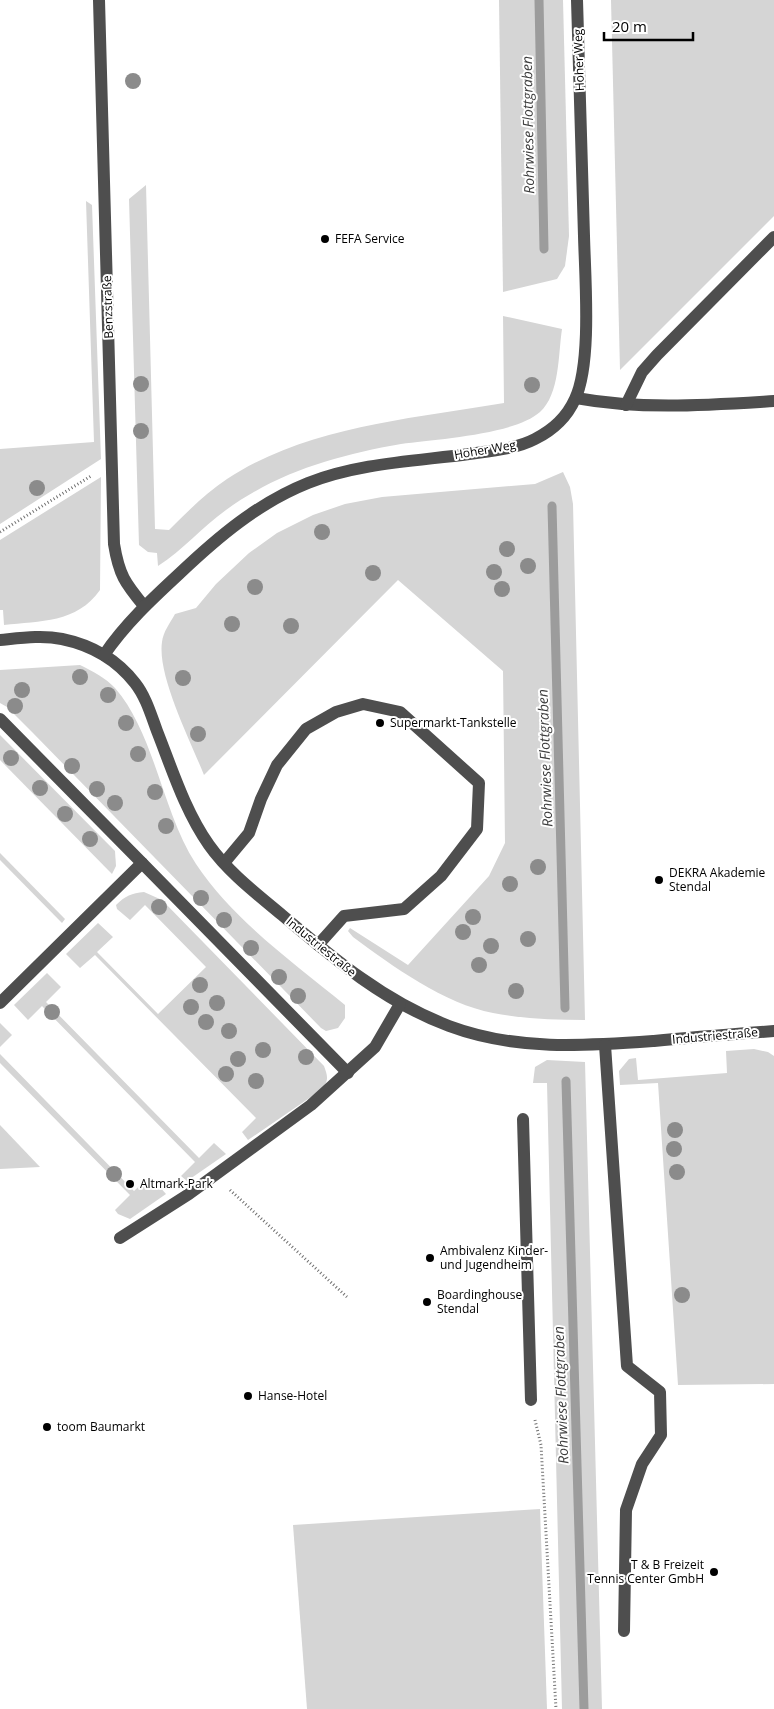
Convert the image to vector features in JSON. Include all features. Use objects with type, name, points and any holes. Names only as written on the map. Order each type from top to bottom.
[{"type":"street","name":"Benzstraße","points":[[99,0],[114,544],[117,564],[123,581],[144,606]]},
{"type":"street","name":"Hoher Weg","points":[[104,655],[117,636],[144,606],[219,537],[267,502],[309,482],[351,470],[504,449],[533,440],[551,430],[566,416],[576,398],[583,365],[586,303],[577,0]]},
{"type":"street","points":[[626,405],[642,372],[774,237]]},
{"type":"street","points":[[576,398],[626,405],[683,406],[774,401]]},
{"type":"street","name":"Industriestraße","points":[[0,640],[38,637],[61,639],[84,645],[104,655],[121,668],[141,692],[186,805],[209,846],[252,890],[318,945],[379,992],[400,1004],[451,1026],[491,1038],[546,1046],[605,1045],[774,1031]]},
{"type":"street","points":[[224,863],[250,833],[261,799],[277,765],[306,729],[336,712],[363,704],[400,712],[479,784],[477,829],[441,876],[404,909],[344,916],[318,945]]},
{"type":"street","points":[[0,719],[348,1073]]},
{"type":"street","points":[[0,1003],[142,863]]},
{"type":"street","points":[[120,1238],[215,1176],[311,1105],[375,1047],[400,1004]]},
{"type":"street","points":[[605,1045],[627,1366],[660,1392],[661,1435],[642,1464],[626,1510],[624,1631]]},
{"type":"street","points":[[523,1119],[531,1400]]},
{"type":"path","points":[[0,532],[112,463]]},
{"type":"path","points":[[215,1176],[347,1297]]},
{"type":"path","points":[[531,1400],[541,1445],[556,1709]]},
{"type":"shaded area","points":[[499,0],[563,0],[569,236],[565,266],[557,279],[503,292]]},
{"type":"shaded area","points":[[611,0],[774,0],[774,216],[620,370]]},
{"type":"shaded area","points":[[146,185],[155,529],[169,530],[219,484],[258,461],[291,447],[361,427],[504,403],[503,316],[562,329],[555,385],[547,404],[540,412],[528,420],[494,431],[378,448],[332,460],[288,475],[266,485],[226,510],[158,566],[157,553],[148,552],[139,545],[129,199]]},
{"type":"shaded area","points":[[86,201],[92,205],[101,459],[0,524],[0,449],[94,442]]},
{"type":"shaded area","points":[[563,472],[570,487],[573,504],[585,1020],[528,1018],[505,1015],[475,1008],[456,1001],[438,993],[402,971],[353,937],[348,931],[350,928],[408,965],[489,876],[505,843],[503,671],[398,580],[204,775],[176,709],[162,656],[164,635],[175,614],[196,608],[216,584],[249,553],[277,533],[313,515],[345,504],[382,497],[535,484]]},
{"type":"shaded area","points":[[101,477],[100,590],[91,601],[69,615],[44,621],[4,625],[3,610],[0,610],[0,540]]},
{"type":"shaded area","points":[[80,665],[111,684],[129,707],[149,750],[184,843],[196,864],[228,904],[265,940],[345,1005],[345,1018],[338,1028],[326,1031],[321,1028],[33,733],[7,707],[0,703],[0,670]]},
{"type":"shaded area","points":[[0,735],[115,851],[116,866],[112,874],[0,760]]},
{"type":"shaded area","points":[[0,853],[65,919],[62,923],[0,860]]},
{"type":"shaded area","points":[[144,892],[162,900],[324,1066],[327,1079],[321,1090],[248,1140],[242,1132],[256,1118],[95,955],[80,968],[66,954],[98,923],[113,937],[97,952],[158,1014],[206,967],[145,905],[130,920],[117,909],[116,905],[126,897]]},
{"type":"shaded area","points":[[47,973],[61,987],[46,1002],[199,1158],[214,1143],[226,1154],[187,1181],[181,1176],[195,1162],[42,1006],[28,1020],[14,1005]]},
{"type":"shaded area","points":[[0,1023],[12,1035],[0,1047]]},
{"type":"shaded area","points":[[754,1049],[768,1052],[774,1056],[774,1384],[678,1385],[658,1083],[620,1085],[619,1071],[629,1059],[636,1058],[638,1080],[727,1073],[726,1051]]},
{"type":"shaded area","points":[[0,1054],[134,1191],[150,1176],[166,1194],[130,1219],[118,1214],[115,1210],[130,1195],[0,1063]]},
{"type":"shaded area","points":[[547,1060],[585,1062],[602,1709],[562,1709],[547,1083],[533,1083],[535,1067]]},
{"type":"shaded area","points":[[0,1125],[40,1167],[0,1169]]},
{"type":"shaded area","points":[[540,1509],[547,1709],[307,1709],[293,1525]]},
{"type":"waterway","name":"Rohrwiese Flottgraben","points":[[539,0],[544,249]]},
{"type":"waterway","name":"Rohrwiese Flottgraben","points":[[552,506],[565,1008]]},
{"type":"waterway","name":"Rohrwiese Flottgraben","points":[[566,1081],[584,1709]]},
{"type":"place","name":"FEFA Service","points":[[325,239]]},
{"type":"place","name":"Supermarkt-Tankstelle","points":[[380,723]]},
{"type":"place","name":"DEKRA Akademie Stendal","points":[[659,880]]},
{"type":"place","name":"Altmark-Park","points":[[130,1184]]},
{"type":"place","name":"Ambivalenz Kinder- und Jugendheim","points":[[430,1258]]},
{"type":"place","name":"Boardinghouse Stendal","points":[[427,1302]]},
{"type":"place","name":"Hanse-Hotel","points":[[248,1396]]},
{"type":"place","name":"toom Baumarkt","points":[[47,1427]]},
{"type":"place","name":"T & B Freizeit Tennis Center GmbH","points":[[714,1572]]}]
